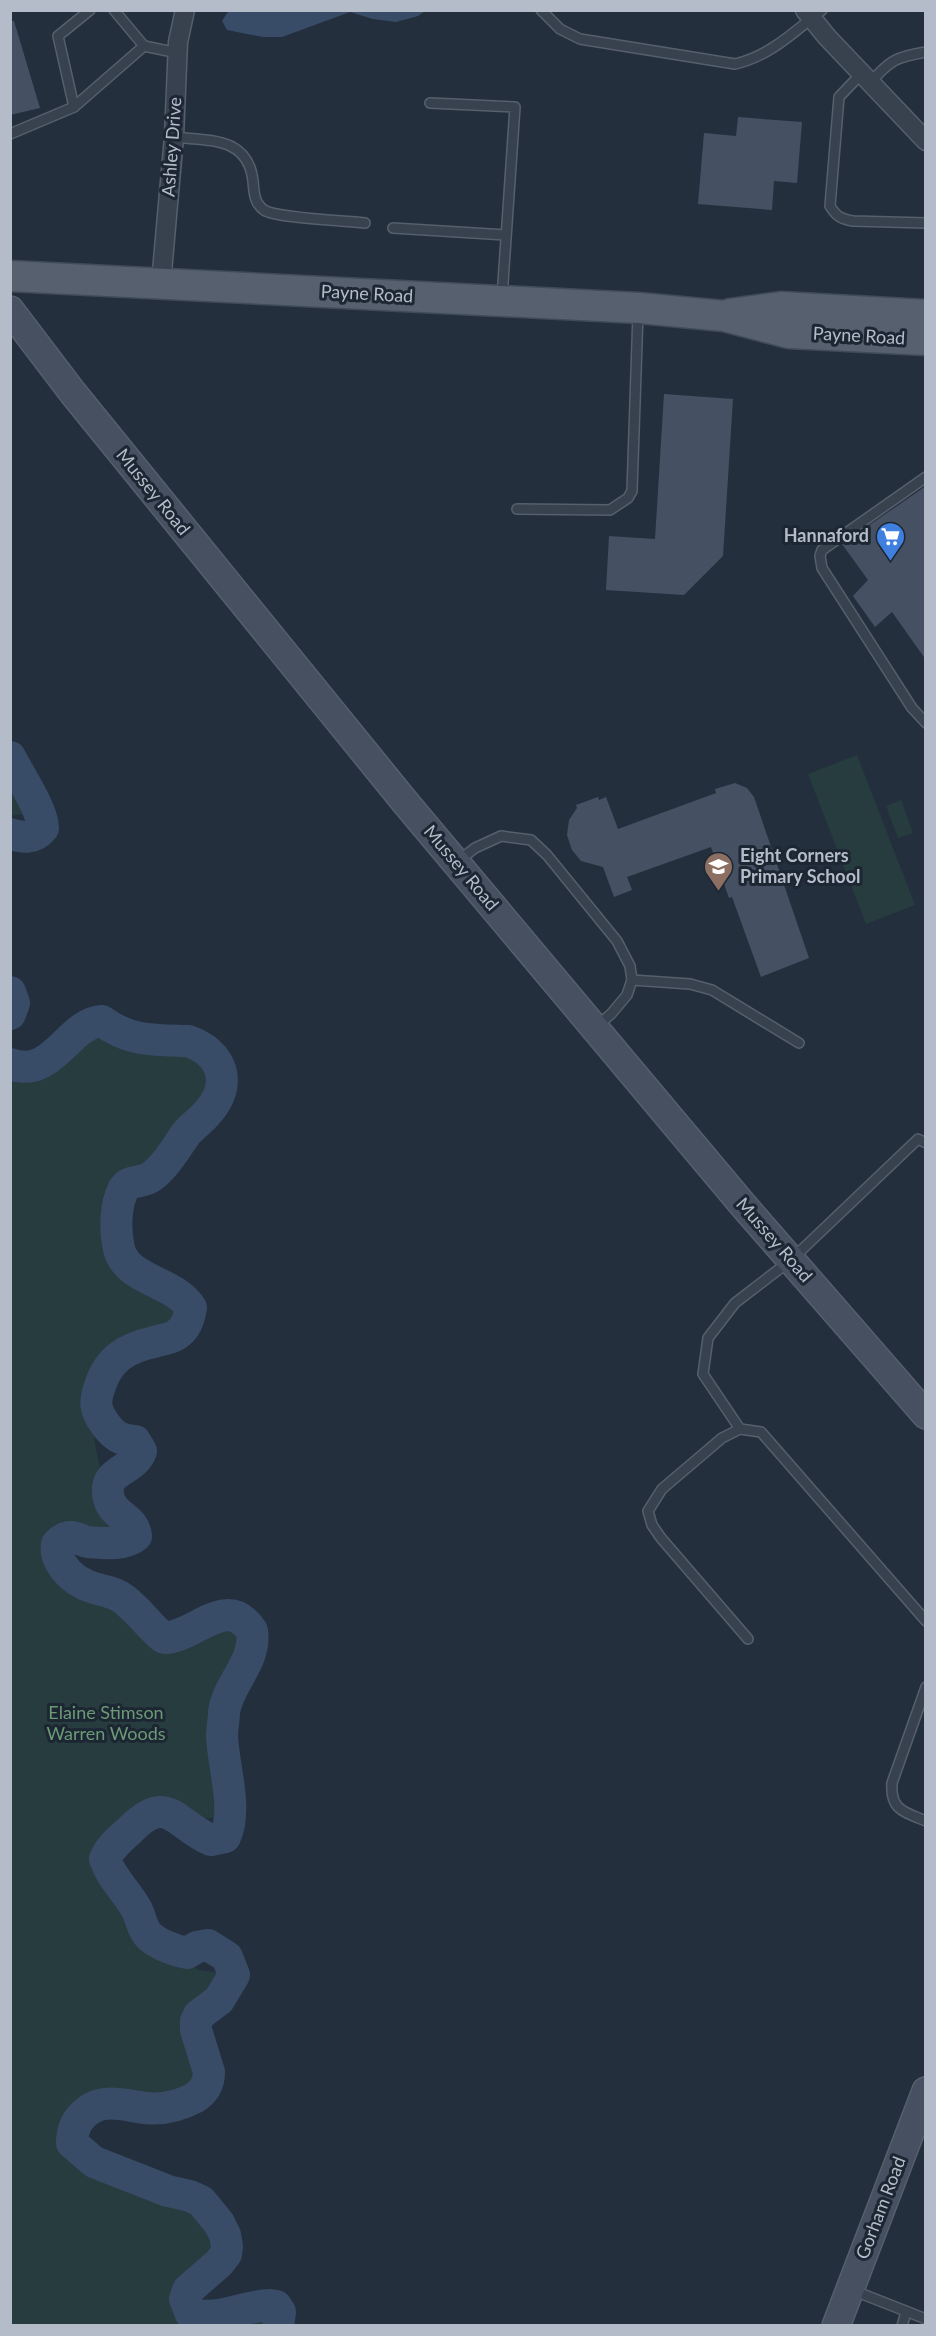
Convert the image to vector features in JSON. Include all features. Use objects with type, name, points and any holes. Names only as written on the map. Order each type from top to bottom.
[{"type":"main road","name":"Payne Road","points":[[10,276],[639,308],[724,316],[789,333],[926,340]]},
{"type":"main road","name":"Payne Road","points":[[724,316],[781,307],[926,315]]},
{"type":"street","name":"Ashley Drive","points":[[161,283],[174,137],[178,53],[185,10]]},
{"type":"street","points":[[813,13],[866,78],[926,141]]},
{"type":"street","name":"Mussey Road","points":[[10,309],[74,393],[405,802],[791,1260],[926,1414]]},
{"type":"street","name":"Gorham Road","points":[[836,2325],[926,2091]]},
{"type":"lane","points":[[74,107],[58,36],[90,10]]},
{"type":"lane","points":[[114,10],[144,46],[178,53]]},
{"type":"lane","points":[[541,10],[560,29],[580,39],[735,64],[749,61],[764,53],[813,13]]},
{"type":"lane","points":[[10,134],[74,107],[144,46]]},
{"type":"lane","points":[[926,52],[909,55],[887,64],[839,97],[830,206],[834,213],[842,219],[853,221],[926,223]]},
{"type":"lane","points":[[430,103],[515,107],[502,300]]},
{"type":"lane","points":[[174,137],[225,142],[239,150],[249,165],[256,201],[263,210],[290,216],[365,223]]},
{"type":"lane","points":[[393,228],[506,235]]},
{"type":"lane","points":[[517,509],[610,510],[628,498],[632,491],[639,308]]},
{"type":"lane","points":[[926,477],[822,550],[819,560],[912,708],[926,723]]},
{"type":"lane","points":[[457,863],[475,848],[496,838],[510,836],[531,840],[543,850],[617,941],[630,966],[632,980],[627,994],[611,1014],[595,1028]]},
{"type":"lane","points":[[632,980],[690,984],[712,990],[800,1043]]},
{"type":"lane","points":[[740,1428],[703,1374],[708,1338],[735,1303],[791,1260],[918,1139],[926,1143]]},
{"type":"lane","points":[[748,1639],[661,1538],[652,1525],[648,1511],[662,1489],[722,1437],[740,1428],[761,1432],[926,1621]]},
{"type":"lane","points":[[926,1687],[892,1783],[891,1795],[899,1810],[926,1821]]},
{"type":"lane","points":[[850,2289],[926,2319]]},
{"type":"lane","points":[[902,2325],[906,2312]]},
{"type":"green space","points":[[857,755],[915,905],[866,924],[808,774]]},
{"type":"green space","points":[[11,783],[16,792],[31,807],[31,813],[11,816]]},
{"type":"green space","points":[[901,800],[913,833],[898,838],[886,806]]},
{"type":"green space","name":"Elaine Stimson Warren Woods","points":[[93,1037],[104,1038],[152,1053],[199,1055],[212,1068],[214,1075],[206,1106],[172,1136],[147,1170],[123,1186],[114,1198],[109,1224],[111,1241],[125,1269],[145,1288],[173,1301],[184,1309],[182,1321],[178,1326],[139,1342],[117,1357],[103,1374],[95,1394],[92,1415],[98,1460],[111,1506],[127,1529],[122,1536],[80,1536],[64,1542],[56,1562],[57,1571],[64,1581],[80,1592],[118,1604],[154,1641],[164,1648],[179,1648],[211,1628],[221,1626],[240,1629],[246,1641],[214,1722],[212,1759],[218,1814],[214,1818],[195,1819],[164,1805],[143,1810],[112,1844],[103,1864],[108,1885],[143,1921],[167,1952],[199,1970],[233,1975],[235,1982],[227,1999],[201,2002],[187,2009],[186,2023],[199,2045],[204,2062],[203,2078],[200,2086],[192,2093],[161,2105],[99,2099],[87,2105],[80,2119],[85,2139],[98,2163],[116,2178],[128,2181],[176,2207],[195,2210],[216,2234],[217,2252],[195,2272],[192,2292],[203,2310],[228,2320],[251,2314],[266,2314],[266,2325],[11,2325],[11,1075],[24,1078],[36,1076],[46,1071],[82,1040]]},
{"type":"water","points":[[229,10],[425,11],[418,16],[396,22],[373,19],[350,12],[282,37],[263,37],[227,30],[222,21]]},
{"type":"building","points":[[10,21],[14,21],[40,108],[10,115]]},
{"type":"building","points":[[738,117],[802,122],[797,183],[774,181],[772,210],[698,204],[704,133],[736,136]]},
{"type":"building","points":[[664,394],[733,399],[723,556],[684,595],[606,590],[609,536],[655,539]]},
{"type":"building","name":"Hannaford","points":[[926,486],[926,660],[892,612],[875,627],[853,596],[868,580],[842,544]]},
{"type":"building","points":[[735,783],[747,788],[754,797],[809,958],[761,977],[711,847],[627,877],[632,890],[614,897],[603,867],[581,861],[572,850],[567,835],[569,820],[577,808],[576,805],[598,797],[599,800],[606,797],[618,829],[716,793],[715,789]]},
{"type":"waterway","points":[[10,757],[35,802],[43,828],[28,837],[10,834]]},
{"type":"waterway","points":[[10,992],[14,1003],[10,1014]]},
{"type":"waterway","points":[[10,1064],[25,1067],[38,1064],[49,1058],[79,1031],[90,1024],[102,1021],[112,1028],[133,1036],[154,1040],[188,1041],[209,1053],[221,1070],[220,1091],[208,1112],[187,1132],[157,1172],[125,1187],[118,1204],[117,1235],[119,1249],[124,1260],[131,1268],[173,1291],[191,1308],[186,1323],[176,1335],[135,1347],[114,1361],[104,1376],[97,1397],[97,1410],[108,1428],[125,1440],[135,1441],[141,1451],[132,1464],[114,1476],[108,1489],[112,1505],[132,1525],[136,1536],[126,1541],[113,1543],[88,1542],[69,1537],[57,1544],[57,1550],[60,1562],[73,1577],[88,1586],[119,1596],[164,1638],[176,1636],[222,1616],[232,1616],[242,1620],[252,1631],[250,1652],[231,1691],[224,1712],[222,1736],[230,1801],[229,1826],[225,1837],[211,1840],[171,1814],[153,1813],[142,1819],[119,1840],[105,1859],[137,1910],[149,1936],[167,1947],[187,1953],[197,1947],[208,1945],[227,1957],[234,1975],[219,2000],[199,2015],[196,2021],[196,2030],[209,2072],[207,2083],[201,2093],[182,2103],[164,2108],[119,2104],[95,2106],[88,2110],[77,2123],[72,2143],[94,2162],[168,2191],[201,2201],[219,2223],[225,2235],[226,2254],[188,2290],[185,2299],[191,2314],[211,2316],[270,2305],[276,2306],[280,2312],[278,2326]]},
{"type":"place","name":"Hannaford","points":[[890,562]]},
{"type":"place","name":"Eight Corners Primary School","points":[[719,892]]}]
